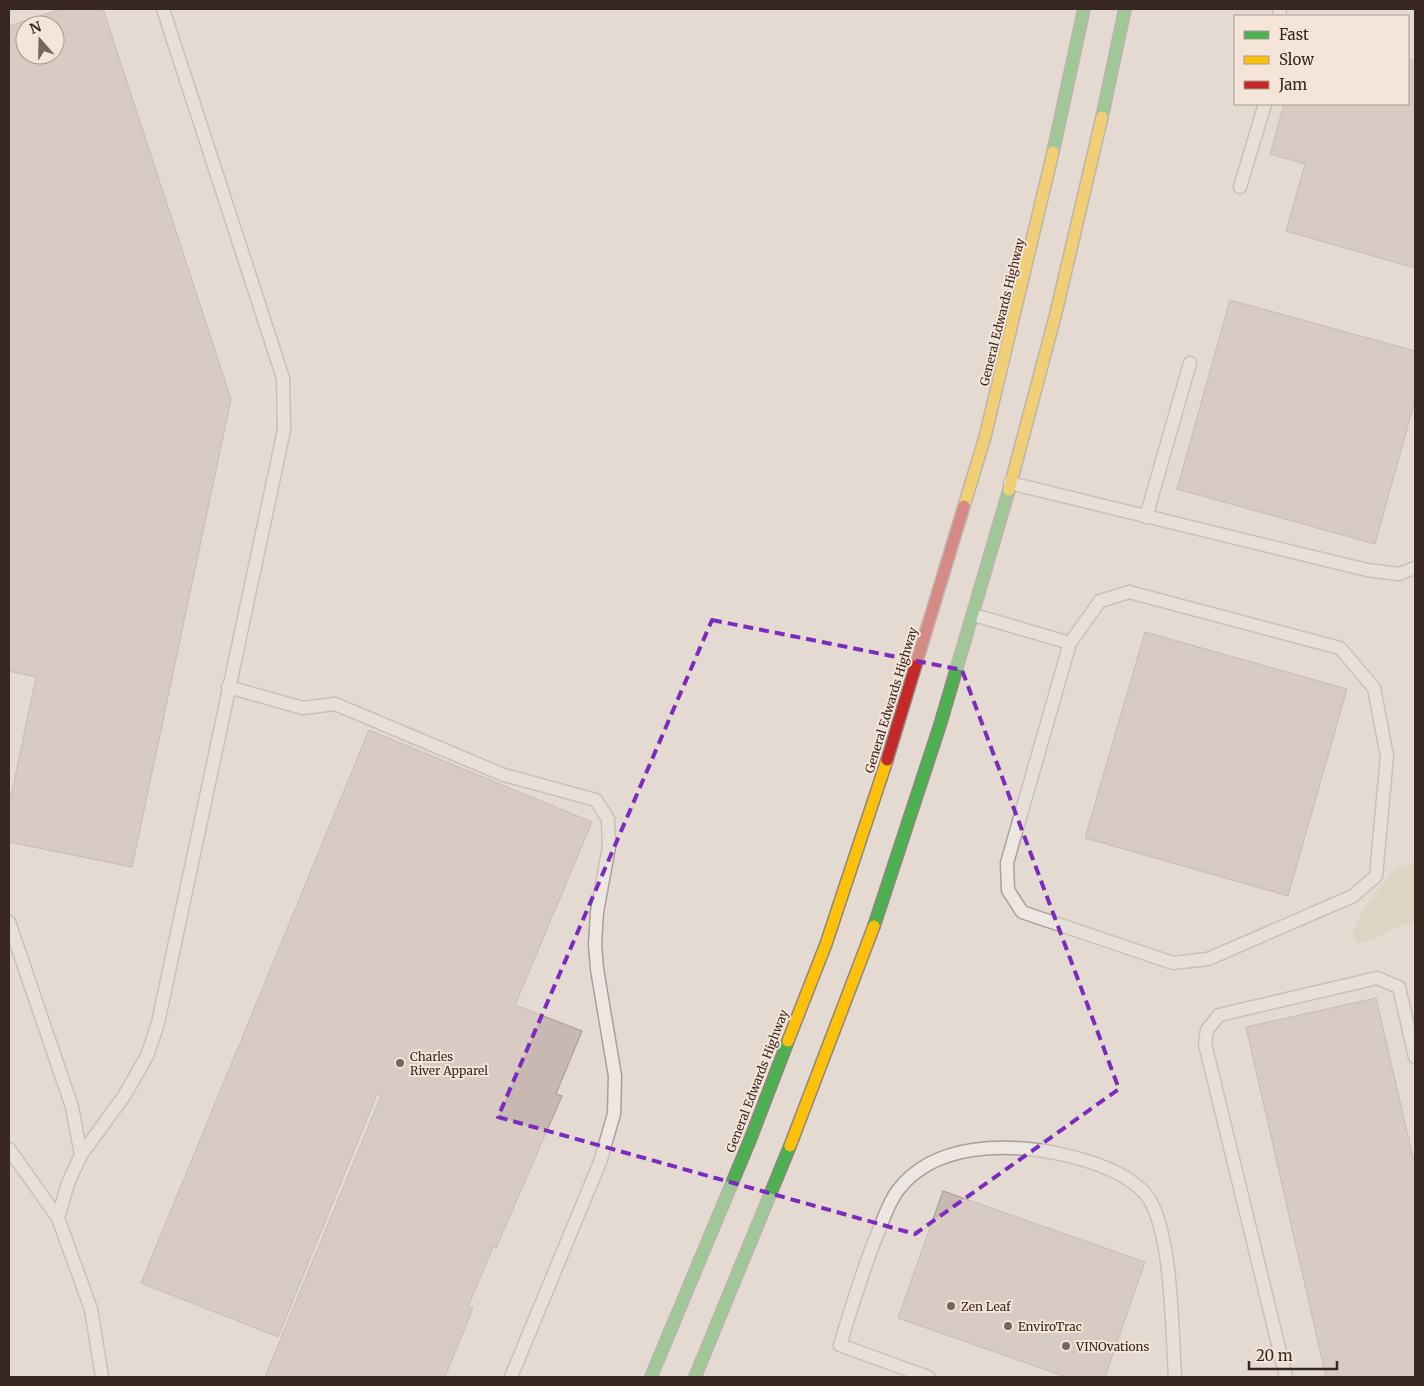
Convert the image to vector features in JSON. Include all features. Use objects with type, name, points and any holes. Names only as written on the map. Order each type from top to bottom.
[{"type":"main road","name":"General Edwards Highway","points":[[651,1377],[750,1140],[826,944],[861,844],[924,643],[985,437],[1043,200],[1084,9]]},
{"type":"main road","points":[[695,1377],[787,1155],[863,957],[898,856],[974,615],[1055,318],[1082,208],[1125,9]]},
{"type":"lane","points":[[58,1218],[68,1183],[82,1155],[124,1096],[147,1056],[158,1023],[284,430],[283,378],[163,9]]},
{"type":"lane","points":[[1240,188],[1265,105]]},
{"type":"lane","points":[[1146,517],[1190,363]]},
{"type":"lane","points":[[1010,483],[1367,570],[1399,574],[1415,568]]},
{"type":"lane","points":[[1129,592],[1340,648],[1374,688],[1387,756],[1376,876],[1353,896],[1226,952],[1208,959],[1173,963],[1022,912],[1008,890],[1007,863],[1070,643],[1100,601],[1129,592]]},
{"type":"lane","points":[[974,615],[1070,643]]},
{"type":"lane","points":[[228,687],[303,708],[335,704],[504,775],[596,800],[608,819],[609,847],[597,912],[595,944],[597,969],[615,1076],[614,1114],[600,1162],[511,1377]]},
{"type":"lane","points":[[10,929],[72,1106],[82,1155]]},
{"type":"lane","points":[[1286,1377],[1205,1044],[1207,1030],[1219,1015],[1377,978],[1399,987],[1415,1057]]},
{"type":"lane","points":[[928,1377],[840,1345],[870,1251],[888,1207],[898,1190],[913,1175],[939,1160],[968,1150],[988,1147],[1038,1150],[1073,1157],[1130,1181],[1147,1197],[1157,1218],[1166,1260],[1175,1377]]},
{"type":"lane","points":[[9,1149],[58,1218],[91,1309],[102,1377]]},
{"type":"highlighted area","points":[[712,620],[962,670],[1119,1089],[915,1234],[498,1117]]},
{"type":"shaded area","points":[[1415,861],[1415,924],[1400,926],[1373,939],[1357,943],[1352,934],[1364,908],[1393,871]]},
{"type":"building","points":[[61,9],[103,9],[231,399],[132,867],[9,842],[9,806],[36,677],[9,671],[9,26],[15,24],[15,65],[65,65],[65,15],[43,15]]},
{"type":"building","points":[[1409,59],[1415,61],[1415,268],[1286,231],[1305,164],[1270,154],[1284,105],[1409,105]]},
{"type":"building","points":[[1230,300],[1415,351],[1415,400],[1375,544],[1177,489]]},
{"type":"building","points":[[1145,632],[1347,689],[1288,896],[1085,838]]},
{"type":"building","name":"Charles River Apparel","points":[[369,730],[592,822],[515,1005],[582,1031],[556,1094],[562,1096],[496,1248],[493,1247],[468,1307],[473,1308],[445,1377],[265,1377],[381,1096],[377,1094],[278,1337],[141,1283]]},
{"type":"building","points":[[1376,998],[1415,1166],[1415,1377],[1326,1377],[1246,1027]]},
{"type":"building","points":[[943,1191],[1145,1262],[1105,1377],[1066,1377],[898,1318]]},
{"type":"traffic: fast","points":[[1053,152],[1084,9]]},
{"type":"traffic: fast","points":[[1102,117],[1125,9]]},
{"type":"traffic: fast","points":[[874,926],[940,725],[1009,490]]},
{"type":"traffic: fast","points":[[651,1377],[750,1140],[788,1041]]},
{"type":"traffic: fast","points":[[695,1377],[790,1146]]},
{"type":"traffic: slow","points":[[1009,490],[1056,313],[1102,117]]},
{"type":"traffic: slow","points":[[964,506],[985,437],[1053,152]]},
{"type":"traffic: slow","points":[[788,1041],[826,944],[887,760]]},
{"type":"traffic: slow","points":[[790,1146],[874,926]]},
{"type":"traffic: jam","points":[[887,760],[964,506]]},
{"type":"place","name":"Charles River Apparel","points":[[400,1063]]},
{"type":"place","name":"Zen Leaf","points":[[951,1306]]},
{"type":"place","name":"EnviroTrac","points":[[1008,1326]]},
{"type":"place","name":"VINOvations","points":[[1066,1346]]}]
